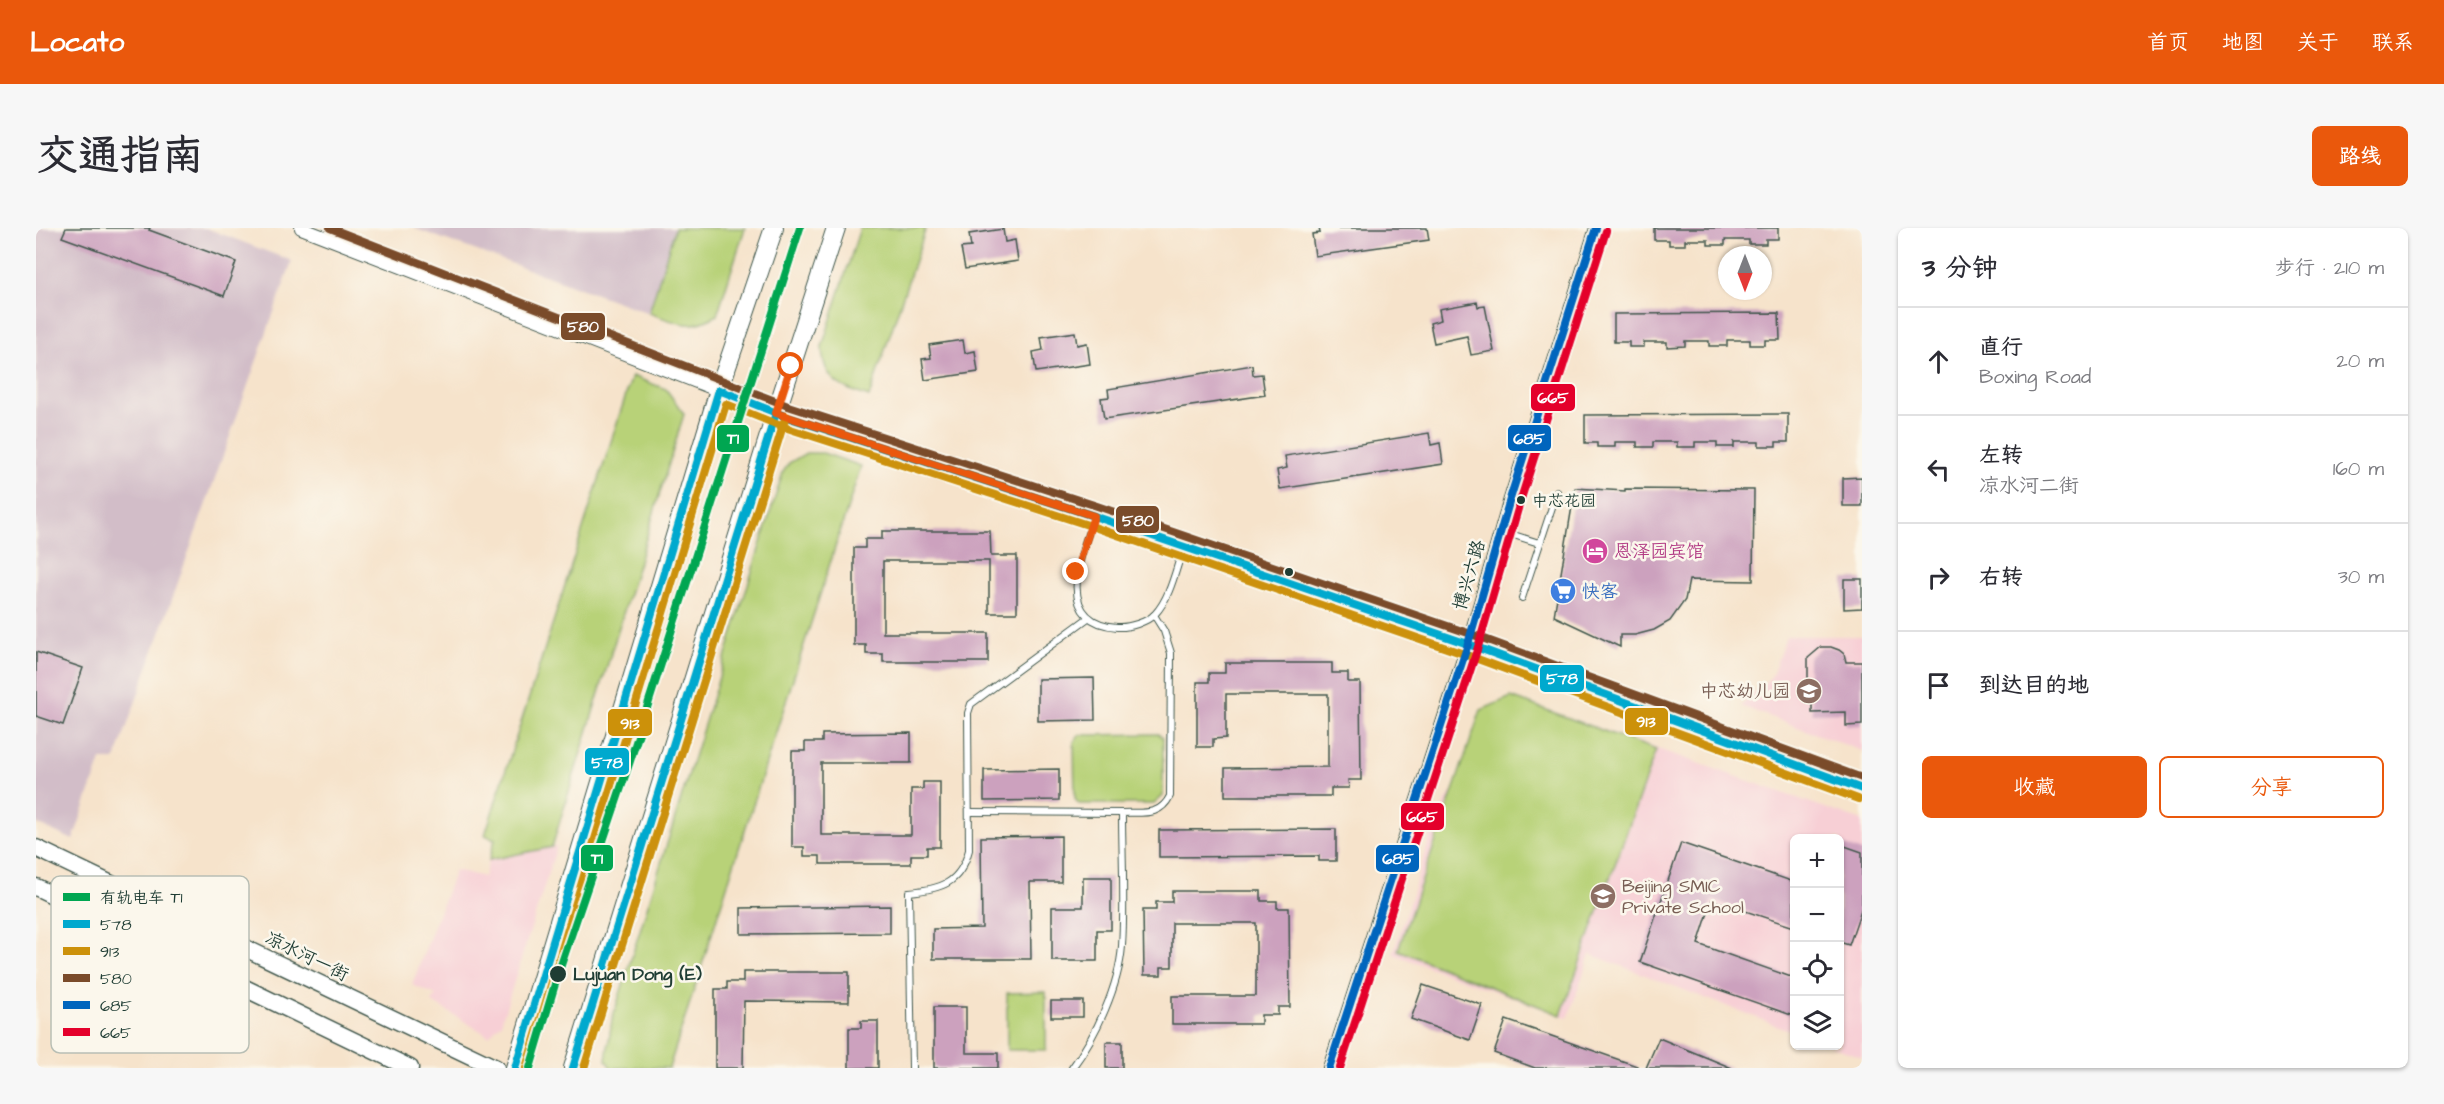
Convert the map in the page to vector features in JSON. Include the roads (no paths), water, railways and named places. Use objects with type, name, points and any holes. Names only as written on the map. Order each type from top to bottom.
[{"type":"main road","points":[[515,1068],[718,390],[774,228]]},
{"type":"main road","points":[[573,1068],[776,413],[836,228]]},
{"type":"main road","name":"凉水河一街","points":[[36,848],[95,876]]},
{"type":"main road","points":[[36,887],[51,894]]},
{"type":"main road","name":"凉水河一街","points":[[249,950],[496,1068]]},
{"type":"main road","points":[[249,990],[410,1068]]},
{"type":"street","points":[[301,228],[776,413],[1184,546],[1468,644],[1862,789]]},
{"type":"street","name":"博兴六路","points":[[1329,1068],[1468,644],[1500,531],[1596,228]]},
{"type":"lane","points":[[1522,598],[1557,492]]},
{"type":"lane","points":[[1094,516],[1076,572],[1076,589],[1080,604],[1088,618],[1104,626],[1121,627],[1136,624],[1154,615],[1164,601],[1184,546]]},
{"type":"lane","points":[[1500,531],[1539,543]]},
{"type":"lane","points":[[969,812],[1122,813],[1158,811],[1165,806],[1170,796],[1171,653],[1164,631],[1154,615]]},
{"type":"lane","points":[[912,1068],[909,892],[935,890],[949,883],[966,862],[969,850],[968,713],[971,704],[1088,618]]},
{"type":"lane","points":[[1072,1068],[1086,1049],[1103,1017],[1122,948],[1122,813]]},
{"type":"tram line","name":"T1","points":[[530,1068],[558,974],[630,761],[800,228]]},
{"type":"place","name":"中芯花园","points":[[1521,500]]},
{"type":"place","name":"恩泽园宾馆","points":[[1595,551]]},
{"type":"place","name":"快客","points":[[1563,591]]},
{"type":"place","name":"中芯幼儿园","points":[[1809,691]]},
{"type":"place","name":"Beijing SMIC Private School","points":[[1603,896]]},
{"type":"place","name":"Lujuan Dong (E)","points":[[558,974]]}]
